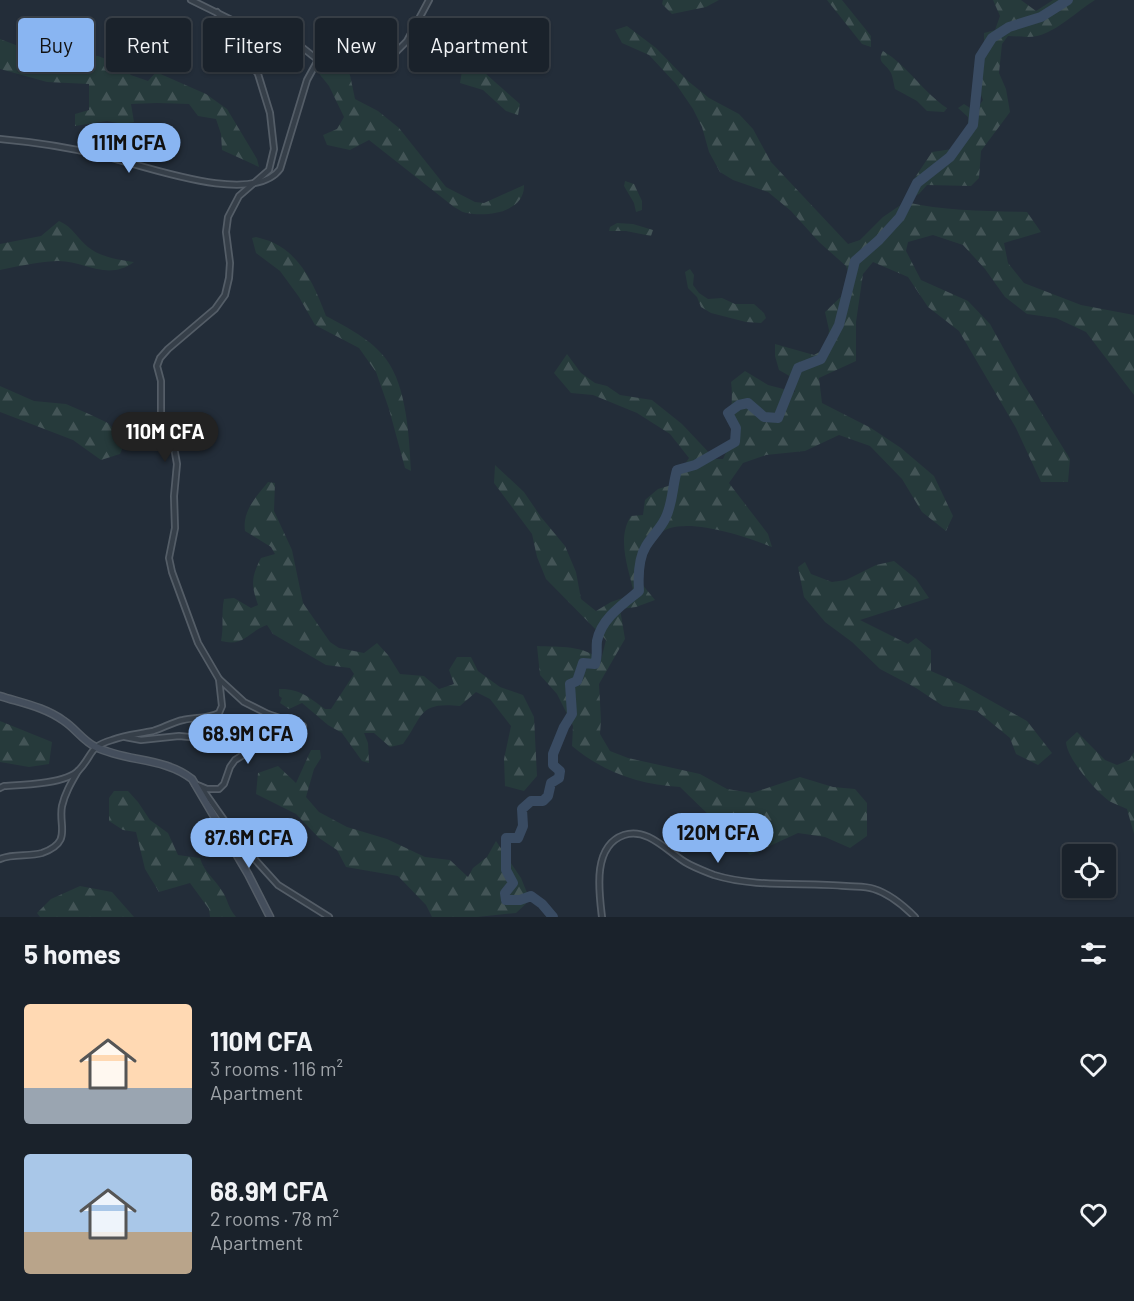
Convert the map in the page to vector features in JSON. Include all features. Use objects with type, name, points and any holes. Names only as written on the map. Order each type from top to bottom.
[{"type":"street","points":[[191,0],[248,28],[298,44],[315,58]]},
{"type":"street","points":[[397,51],[407,41],[429,0]]},
{"type":"street","points":[[198,785],[219,789],[224,784],[235,760],[256,747],[274,746],[302,728],[302,725],[268,714],[243,702],[219,679],[198,643],[169,558],[176,528],[174,496],[177,464],[174,447],[161,416],[157,366],[160,358],[168,349],[215,309],[225,295],[230,262],[226,232],[228,217],[239,196],[269,170],[274,149],[270,113],[258,74],[217,12]]},
{"type":"street","points":[[0,139],[96,154],[178,177],[210,183],[232,185],[256,181],[272,176],[279,168],[307,80],[315,65]]},
{"type":"street","points":[[0,859],[42,852],[59,842],[64,831],[61,808],[66,790],[94,747],[187,719],[202,719],[219,713],[222,706],[219,679]]},
{"type":"street","points":[[0,696],[50,712],[94,747],[178,770],[185,774],[198,785],[241,844],[278,885],[329,917]]},
{"type":"street","points":[[122,737],[141,741],[179,736],[200,738]]},
{"type":"street","points":[[0,788],[57,780],[78,771]]},
{"type":"street","points":[[198,785],[270,917]]},
{"type":"street","points":[[602,917],[598,880],[604,858],[611,844],[623,835],[636,833],[654,840],[686,862],[715,875],[746,881],[874,889],[901,902],[915,917]]},
{"type":"green space","points":[[663,0],[719,0],[706,7],[672,14],[662,4]]},
{"type":"green space","points":[[827,0],[842,0],[871,36],[871,47],[862,44]]},
{"type":"green space","points":[[993,0],[1021,0],[1036,11],[1053,0],[1095,0],[1045,33],[1030,37],[1008,36],[1002,44],[999,73],[1006,89],[1010,112],[981,151],[979,178],[971,186],[927,185],[913,197],[912,182],[932,152],[959,148],[968,125],[968,117],[958,108],[964,104],[975,111],[983,100],[977,85],[984,67],[984,33],[995,30],[1000,16]]},
{"type":"green space","points":[[627,26],[656,48],[688,81],[709,98],[739,114],[753,129],[771,162],[848,244],[860,240],[883,217],[905,202],[950,209],[1027,212],[1041,232],[1004,243],[1008,263],[1024,283],[1081,305],[1134,315],[1134,395],[1086,332],[1056,318],[1027,314],[1005,297],[985,269],[963,245],[933,235],[908,242],[906,251],[921,280],[968,301],[990,324],[1021,380],[1070,459],[1068,482],[1041,482],[1016,428],[959,331],[928,307],[908,277],[873,262],[863,274],[856,322],[856,361],[819,378],[822,403],[871,428],[901,448],[934,476],[953,516],[946,531],[922,512],[902,479],[870,446],[839,435],[805,451],[766,455],[743,463],[729,483],[768,534],[772,547],[713,529],[680,526],[667,529],[657,536],[647,552],[641,583],[655,600],[636,607],[620,609],[625,639],[599,684],[600,734],[610,751],[628,758],[700,774],[727,789],[752,793],[800,777],[833,787],[855,789],[867,803],[867,836],[850,848],[825,837],[798,833],[750,855],[680,787],[665,786],[623,776],[596,763],[572,746],[573,726],[557,694],[540,675],[537,646],[579,649],[601,660],[606,640],[546,579],[537,557],[532,534],[494,483],[495,465],[524,492],[565,546],[576,572],[581,599],[596,611],[611,602],[634,594],[625,554],[624,534],[627,525],[631,516],[643,515],[645,500],[658,489],[675,484],[689,458],[670,434],[637,413],[593,395],[571,393],[554,373],[567,354],[581,373],[595,383],[607,386],[620,395],[652,400],[682,424],[715,459],[723,459],[734,435],[731,422],[731,382],[745,371],[768,385],[795,392],[793,378],[779,370],[775,356],[775,344],[814,355],[827,348],[829,330],[825,312],[848,290],[850,278],[846,266],[819,242],[791,211],[768,192],[733,180],[720,172],[709,152],[702,127],[693,109],[676,84],[649,55],[622,43],[615,30]]},
{"type":"green space","points":[[0,39],[18,46],[18,72],[94,72],[94,56],[106,59],[106,72],[128,72],[148,81],[156,72],[206,94],[227,109],[257,159],[259,167],[222,150],[221,134],[216,119],[198,116],[189,104],[131,104],[134,122],[123,124],[107,121],[75,126],[75,114],[89,110],[89,84],[47,82],[0,69]]},
{"type":"green space","points":[[883,51],[947,108],[944,112],[927,111],[917,101],[895,89],[891,73],[881,61]]},
{"type":"green space","points":[[318,72],[349,72],[355,99],[378,111],[399,128],[446,187],[475,202],[484,203],[524,185],[523,194],[512,207],[504,211],[485,214],[465,213],[454,207],[369,140],[350,150],[327,145],[323,135],[337,129],[344,117],[329,86]]},
{"type":"green space","points":[[462,72],[484,72],[520,104],[518,115],[506,111],[483,90],[460,83]]},
{"type":"green space","points":[[625,181],[634,184],[642,201],[642,210],[636,212],[634,203],[624,186]]},
{"type":"green space","points":[[59,221],[68,226],[84,244],[98,253],[110,258],[134,262],[124,268],[114,270],[96,269],[57,261],[0,270],[0,244],[41,236]]},
{"type":"green space","points":[[617,223],[633,224],[653,230],[651,236],[626,231],[609,231],[610,227]]},
{"type":"green space","points":[[252,238],[272,242],[293,256],[313,284],[326,316],[351,329],[386,359],[393,370],[403,398],[411,471],[405,468],[376,372],[359,348],[315,325],[299,297],[280,271],[256,253]]},
{"type":"green space","points":[[690,269],[694,275],[693,285],[708,299],[722,298],[735,304],[754,304],[766,318],[761,323],[746,322],[711,313],[701,307],[697,297],[688,288],[685,272]]},
{"type":"green space","points":[[0,386],[34,401],[66,404],[108,423],[125,442],[120,454],[101,460],[73,440],[0,412]]},
{"type":"green space","points":[[268,482],[275,483],[274,511],[292,550],[303,603],[330,642],[339,648],[364,653],[377,643],[400,674],[424,676],[439,689],[454,684],[449,670],[457,657],[471,657],[478,671],[500,687],[523,695],[534,717],[537,776],[524,791],[505,786],[504,759],[511,726],[490,699],[476,692],[460,706],[446,705],[429,709],[419,718],[403,744],[390,747],[374,733],[364,733],[368,743],[369,763],[362,761],[342,733],[328,725],[302,703],[289,709],[280,703],[282,698],[279,696],[279,689],[286,689],[304,694],[325,709],[331,709],[354,674],[350,668],[326,665],[273,634],[267,625],[236,642],[221,641],[224,599],[234,598],[251,608],[258,605],[253,586],[255,571],[261,558],[275,554],[271,547],[245,531],[248,511]]},
{"type":"green space","points":[[894,561],[916,579],[929,598],[860,620],[908,644],[916,638],[931,650],[931,671],[963,685],[1027,721],[1052,753],[1038,765],[1016,754],[1010,738],[977,711],[943,706],[916,688],[880,669],[852,642],[825,622],[804,597],[798,567],[805,562],[811,574],[832,582],[846,580],[876,565]]},
{"type":"green space","points":[[0,721],[52,742],[49,764],[29,767],[0,762]]},
{"type":"green space","points":[[1077,732],[1105,760],[1117,765],[1129,760],[1134,752],[1134,834],[1127,809],[1103,796],[1071,757],[1066,742]]},
{"type":"green space","points":[[311,750],[320,750],[321,758],[314,769],[306,797],[319,812],[347,827],[387,839],[425,857],[450,860],[468,877],[473,868],[487,857],[496,841],[521,878],[530,900],[516,913],[477,917],[432,917],[426,905],[398,876],[346,867],[337,850],[319,838],[296,814],[256,794],[258,773],[278,766],[296,783]]},
{"type":"green space","points":[[114,791],[128,791],[150,820],[168,833],[178,855],[200,858],[236,917],[210,917],[209,909],[190,883],[159,892],[145,869],[136,832],[123,830],[109,821],[109,798]]},
{"type":"green space","points":[[80,886],[112,892],[134,917],[40,917],[37,913],[51,899]]},
{"type":"waterway","points":[[553,917],[542,904],[531,896],[520,900],[506,900],[505,893],[513,883],[506,870],[506,838],[518,838],[523,826],[522,809],[531,801],[543,801],[548,796],[551,783],[559,778],[560,771],[553,765],[553,754],[572,714],[570,684],[577,681],[583,663],[595,664],[599,633],[608,619],[639,591],[641,556],[668,513],[677,470],[695,465],[735,442],[736,428],[728,413],[739,405],[748,403],[764,417],[778,418],[798,368],[821,359],[839,325],[855,261],[900,217],[917,183],[950,157],[973,125],[980,57],[992,38],[1009,27],[1041,17],[1068,0]]}]
